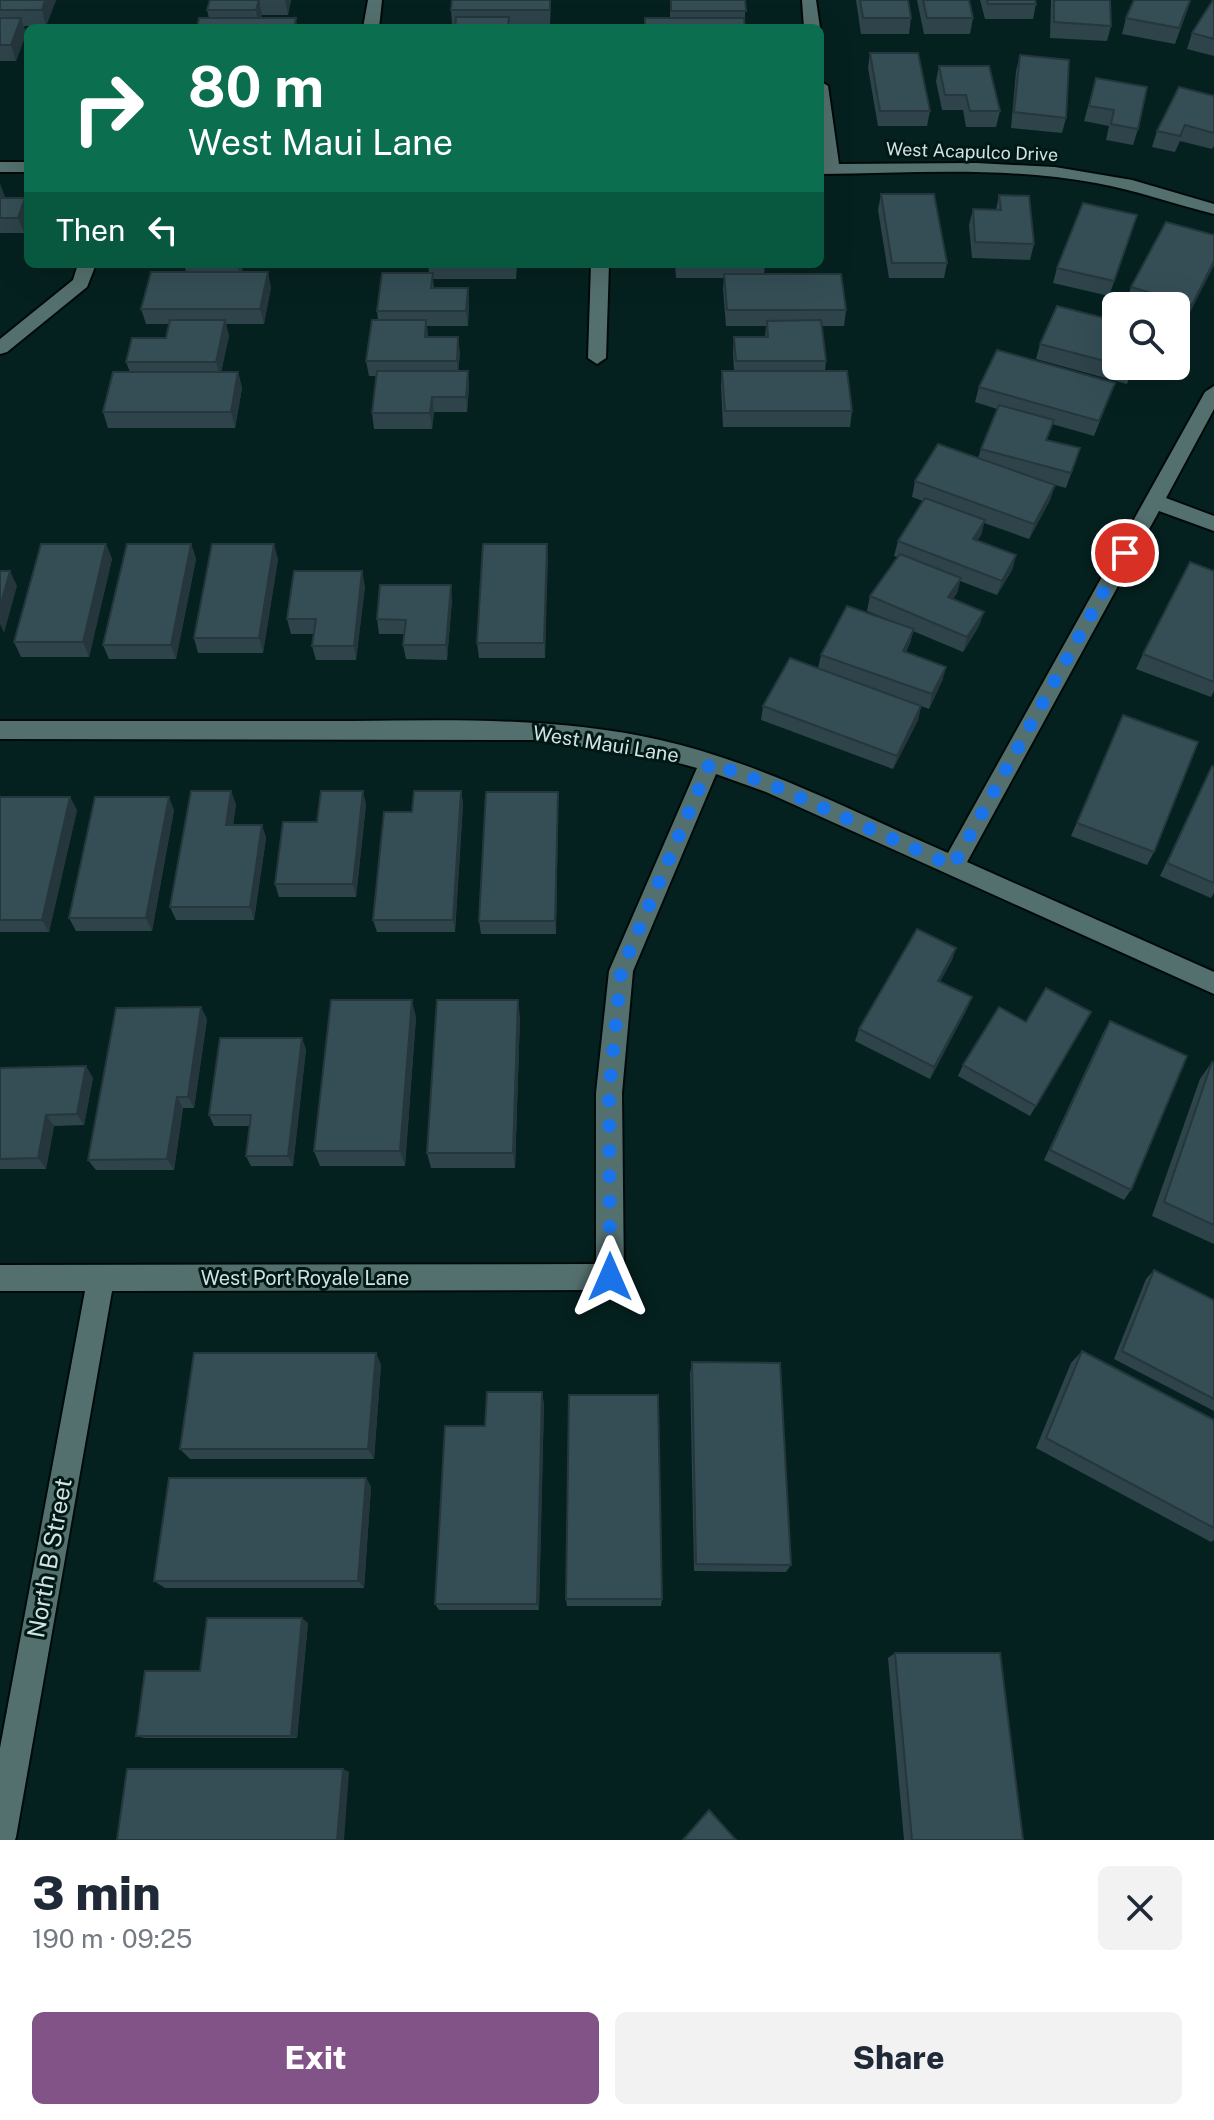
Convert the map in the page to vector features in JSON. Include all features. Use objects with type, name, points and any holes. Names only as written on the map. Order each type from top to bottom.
[{"type":"street","points":[[372,24],[375,0]]},
{"type":"street","points":[[809,0],[812,24]]},
{"type":"street","points":[[0,167],[24,167]]},
{"type":"street","name":"West Acapulco Drive","points":[[825,169],[978,168],[1060,174],[1130,184],[1214,209]]},
{"type":"street","points":[[0,348],[81,283],[86,268]]},
{"type":"street","points":[[597,358],[600,268]]},
{"type":"street","points":[[953,866],[1214,392]]},
{"type":"street","points":[[1154,501],[1214,524]]},
{"type":"street","name":"West Maui Lane","points":[[0,730],[534,731],[660,749],[774,786],[1214,983]]},
{"type":"street","name":"West Port Royale Lane","points":[[0,1278],[610,1277],[609,1093],[621,971],[710,763]]},
{"type":"street","name":"North B Street","points":[[0,1837],[101,1278]]},
{"type":"building","points":[[0,0],[45,0],[42,10],[0,10]]},
{"type":"building","points":[[210,0],[259,0],[256,10],[207,10]]},
{"type":"building","points":[[452,0],[550,0],[550,10],[451,10]]},
{"type":"building","points":[[671,0],[745,0],[746,11],[671,11]]},
{"type":"building","points":[[860,0],[908,0],[911,18],[863,18]]},
{"type":"building","points":[[923,0],[969,0],[973,18],[927,18]]},
{"type":"building","points":[[987,0],[1035,0],[1036,4],[988,4]]},
{"type":"building","points":[[1054,0],[1110,0],[1111,26],[1054,22]]},
{"type":"building","points":[[1134,0],[1190,0],[1179,28],[1126,18]]},
{"type":"building","points":[[1213,0],[1214,39],[1192,33]]},
{"type":"building","points":[[456,17],[509,17],[508,24],[455,24]]},
{"type":"building","points":[[0,18],[21,18],[11,45],[0,45]]},
{"type":"building","points":[[199,18],[296,18],[295,24],[198,24]]},
{"type":"building","points":[[645,18],[744,18],[745,24],[645,24]]},
{"type":"building","points":[[870,53],[918,53],[930,111],[880,111]]},
{"type":"building","points":[[1020,55],[1069,60],[1066,118],[1014,112]]},
{"type":"building","points":[[939,66],[989,66],[1000,111],[970,111],[966,95],[945,95]]},
{"type":"building","points":[[1096,78],[1147,87],[1138,129],[1111,124],[1114,110],[1089,106]]},
{"type":"building","points":[[1179,87],[1214,96],[1214,133],[1185,125],[1180,136],[1157,131]]},
{"type":"building","points":[[881,194],[934,194],[947,263],[892,263]]},
{"type":"building","points":[[999,195],[1029,196],[1034,244],[975,242],[973,209],[1001,210]]},
{"type":"building","points":[[0,198],[24,198],[18,218],[0,218]]},
{"type":"building","points":[[1083,203],[1137,215],[1114,281],[1057,268]]},
{"type":"building","points":[[1166,222],[1214,235],[1214,261],[1192,305],[1190,292],[1148,292],[1131,287]]},
{"type":"building","points":[[151,272],[268,272],[260,309],[141,309]]},
{"type":"building","points":[[382,273],[433,273],[431,288],[468,288],[466,311],[377,311]]},
{"type":"building","points":[[724,274],[841,274],[846,310],[727,310]]},
{"type":"building","points":[[1057,306],[1102,317],[1102,360],[1040,344]]},
{"type":"building","points":[[170,320],[225,320],[216,362],[126,362],[132,338],[166,338]]},
{"type":"building","points":[[372,320],[426,320],[425,337],[458,337],[457,361],[366,361]]},
{"type":"building","points":[[821,320],[826,361],[736,361],[734,337],[768,337],[767,321]]},
{"type":"building","points":[[997,350],[1115,383],[1099,421],[979,387]]},
{"type":"building","points":[[377,371],[468,371],[466,397],[432,397],[430,413],[372,413]]},
{"type":"building","points":[[722,371],[847,371],[852,411],[725,411]]},
{"type":"building","points":[[113,372],[238,372],[231,412],[103,412]]},
{"type":"building","points":[[999,405],[1054,420],[1046,440],[1080,448],[1071,473],[981,449]]},
{"type":"building","points":[[938,444],[1055,485],[1034,524],[915,481]]},
{"type":"building","points":[[925,498],[985,520],[973,539],[1016,555],[1002,581],[898,541]]},
{"type":"building","points":[[41,544],[106,544],[83,642],[14,642]]},
{"type":"building","points":[[127,544],[191,544],[171,645],[103,645]]},
{"type":"building","points":[[212,544],[274,544],[259,638],[194,638]]},
{"type":"building","points":[[483,544],[547,544],[544,643],[477,643]]},
{"type":"building","points":[[900,554],[961,578],[948,597],[984,612],[967,637],[870,596]]},
{"type":"building","points":[[1190,562],[1214,571],[1214,682],[1143,654]]},
{"type":"building","points":[[0,571],[10,571],[0,607]]},
{"type":"building","points":[[294,571],[362,571],[354,646],[312,646],[316,619],[287,619]]},
{"type":"building","points":[[380,585],[451,585],[446,645],[403,645],[406,620],[377,619]]},
{"type":"building","points":[[847,606],[914,629],[903,651],[946,667],[932,694],[821,655]]},
{"type":"building","points":[[790,658],[921,706],[897,756],[763,706]]},
{"type":"building","points":[[1123,715],[1198,742],[1154,852],[1077,823]]},
{"type":"building","points":[[1214,767],[1214,883],[1167,863]]},
{"type":"building","points":[[191,791],[231,791],[226,825],[262,825],[250,907],[170,907]]},
{"type":"building","points":[[321,791],[363,791],[353,884],[275,884],[283,822],[317,822]]},
{"type":"building","points":[[414,791],[461,791],[453,920],[373,920],[384,812],[412,812]]},
{"type":"building","points":[[486,792],[558,792],[555,921],[479,921]]},
{"type":"building","points":[[0,797],[70,797],[42,920],[0,920]]},
{"type":"building","points":[[95,797],[169,797],[146,918],[69,918]]},
{"type":"building","points":[[917,929],[956,948],[938,981],[972,997],[934,1067],[859,1029]]},
{"type":"building","points":[[1046,988],[1091,1012],[1036,1106],[963,1065],[999,1007],[1026,1022]]},
{"type":"building","points":[[331,1000],[412,1000],[400,1151],[314,1151]]},
{"type":"building","points":[[437,1000],[518,1000],[513,1153],[427,1153]]},
{"type":"building","points":[[201,1007],[188,1097],[177,1097],[167,1159],[88,1160],[116,1008]]},
{"type":"building","points":[[1110,1021],[1187,1056],[1131,1190],[1050,1150]]},
{"type":"building","points":[[220,1038],[302,1038],[288,1156],[246,1156],[251,1115],[209,1115]]},
{"type":"building","points":[[1214,1063],[1214,1225],[1164,1202]]},
{"type":"building","points":[[86,1066],[77,1114],[46,1115],[38,1158],[0,1159],[0,1068]]},
{"type":"building","points":[[1154,1270],[1214,1300],[1214,1399],[1122,1351]]},
{"type":"building","points":[[1082,1351],[1214,1420],[1214,1528],[1046,1438]]},
{"type":"building","points":[[194,1353],[376,1353],[368,1449],[180,1449]]},
{"type":"building","points":[[692,1362],[780,1363],[791,1565],[696,1564]]},
{"type":"building","points":[[487,1392],[542,1392],[537,1604],[435,1604],[445,1426],[485,1426]]},
{"type":"building","points":[[569,1395],[658,1395],[662,1599],[566,1599]]},
{"type":"building","points":[[169,1478],[366,1478],[358,1581],[154,1581]]},
{"type":"building","points":[[207,1618],[302,1618],[291,1736],[136,1736],[145,1671],[200,1671]]},
{"type":"building","points":[[895,1653],[1000,1653],[1023,1840],[912,1840]]},
{"type":"building","points":[[127,1769],[343,1769],[337,1840],[117,1840]]},
{"type":"building","points":[[709,1810],[736,1840],[683,1840]]},
{"type":"route","points":[[610,1277],[609,1093],[621,971],[710,763],[774,786],[953,866],[1125,553]]}]
